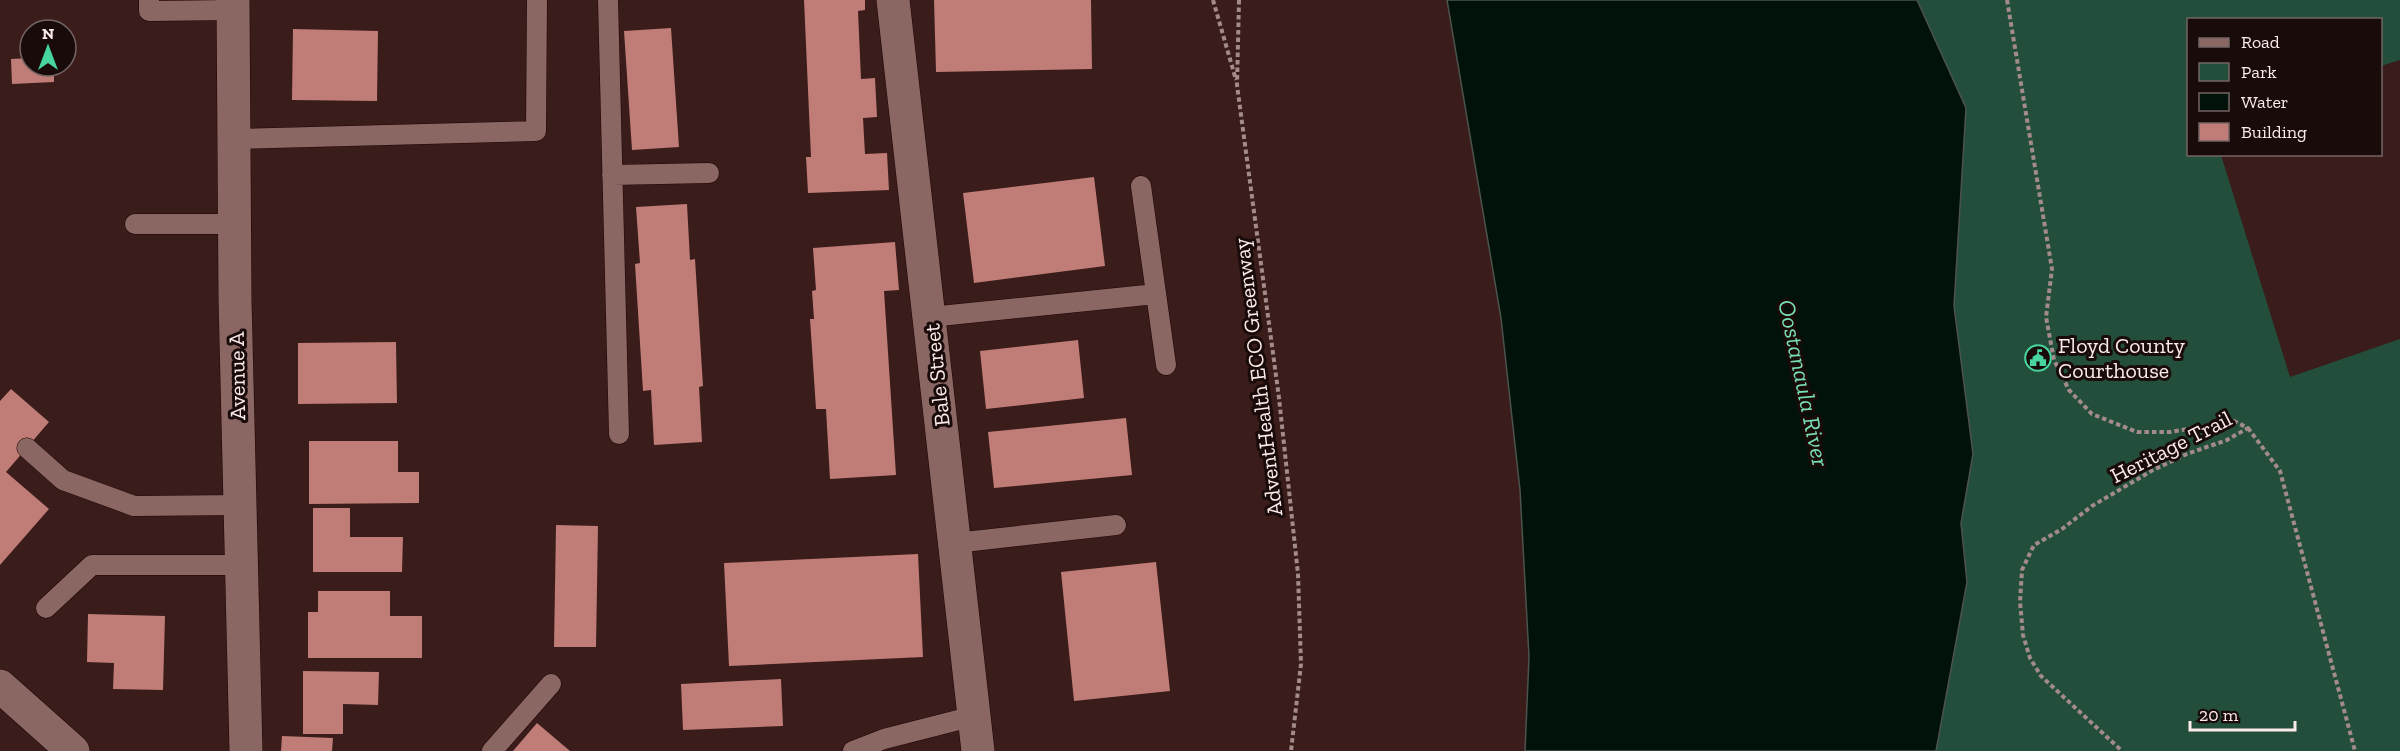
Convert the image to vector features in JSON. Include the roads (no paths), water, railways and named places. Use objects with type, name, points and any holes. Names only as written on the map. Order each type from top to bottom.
[{"type":"street","name":"Bale Street","points":[[893,0],[978,751]]},
{"type":"street","name":"Avenue A","points":[[233,5],[234,224],[246,751]]},
{"type":"street","points":[[0,686],[73,751]]},
{"type":"lane","points":[[149,0],[149,11],[233,5]]},
{"type":"lane","points":[[234,139],[536,130],[537,0]]},
{"type":"lane","points":[[608,0],[619,434]]},
{"type":"lane","points":[[612,175],[709,173]]},
{"type":"lane","points":[[1141,186],[1166,365]]},
{"type":"lane","points":[[135,224],[234,224]]},
{"type":"lane","points":[[930,317],[1156,294]]},
{"type":"lane","points":[[27,448],[63,480],[134,506],[240,505]]},
{"type":"lane","points":[[955,543],[1116,525]]},
{"type":"lane","points":[[46,608],[92,565],[242,565]]},
{"type":"lane","points":[[492,751],[551,684]]},
{"type":"lane","points":[[853,751],[884,739],[974,716]]},
{"type":"water","name":"Oostanaula River","points":[[1447,0],[1917,0],[1966,108],[1954,306],[1973,454],[1961,523],[1967,582],[1936,751],[1525,751],[1529,657],[1520,490],[1501,318]]},
{"type":"place","name":"Floyd County Courthouse","points":[[2038,358]]}]
